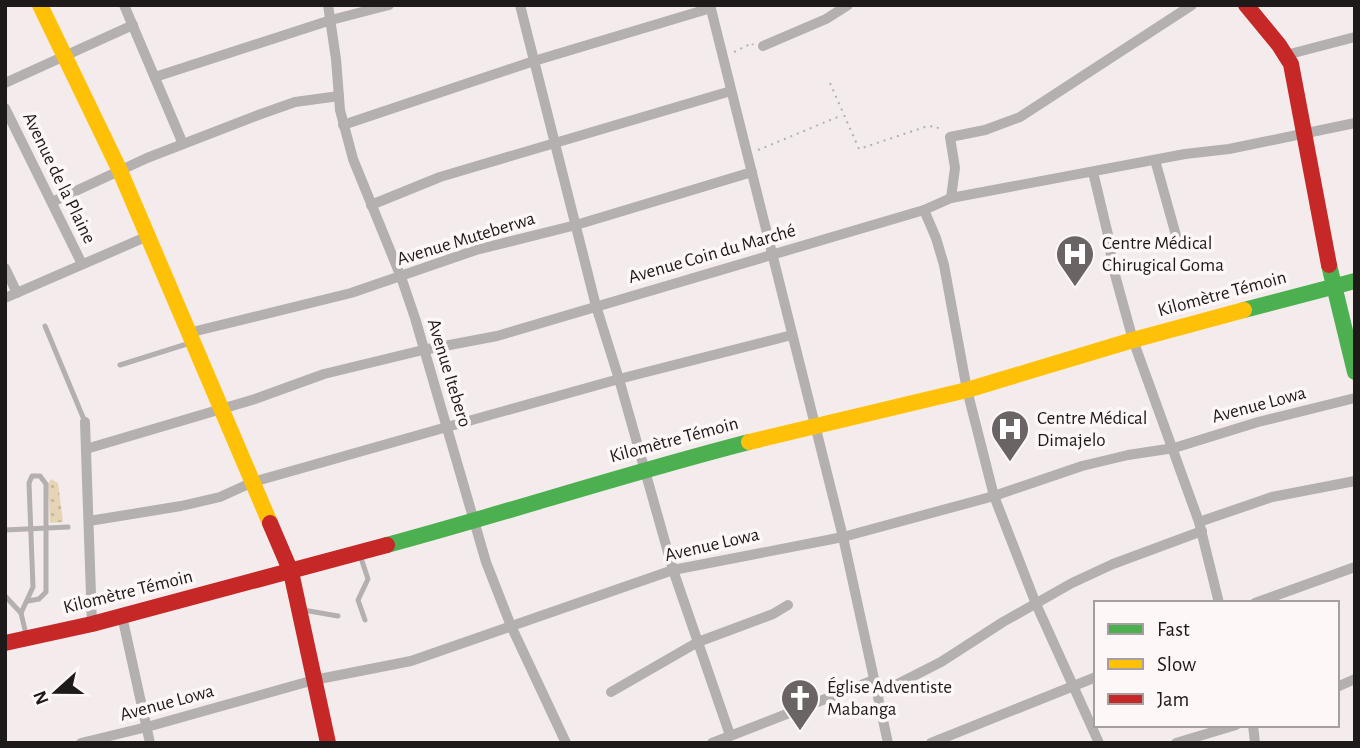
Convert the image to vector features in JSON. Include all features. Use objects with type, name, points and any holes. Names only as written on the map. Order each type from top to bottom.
[{"type":"main road","points":[[40,5],[120,171],[291,572],[328,743]]},
{"type":"main road","points":[[1246,5],[1286,55],[1293,74],[1333,287],[1355,372]]},
{"type":"main road","name":"Kilomètre Témoin","points":[[5,643],[92,624],[291,572],[476,521],[644,469],[814,425],[967,390],[1133,340],[1355,281]]},
{"type":"street","points":[[124,5],[183,144]]},
{"type":"street","name":"Avenue Itebero","points":[[328,5],[343,125],[358,174],[401,277],[476,521],[486,562],[511,626],[566,743]]},
{"type":"street","points":[[155,77],[331,20],[390,5]]},
{"type":"street","points":[[520,5],[596,306],[673,570],[730,735]]},
{"type":"street","points":[[763,46],[826,19],[848,5]]},
{"type":"street","points":[[951,198],[955,168],[950,137],[985,130],[1020,117],[1192,5]]},
{"type":"street","points":[[343,125],[534,61],[711,6],[843,537],[888,743]]},
{"type":"street","points":[[5,83],[133,25]]},
{"type":"street","points":[[1286,55],[1355,37]]},
{"type":"street","points":[[371,205],[440,177],[732,91]]},
{"type":"street","points":[[52,202],[183,144],[282,106],[339,96]]},
{"type":"street","name":"Avenue de la Plaine","points":[[5,108],[82,264]]},
{"type":"street","name":"Avenue Coin du Marché","points":[[86,449],[255,398],[324,374],[423,350],[497,336],[924,210],[951,198],[1185,154],[1305,135],[1355,123]]},
{"type":"street","points":[[1155,160],[1177,239]]},
{"type":"street","name":"Avenue Muteberwa","points":[[190,337],[309,305],[401,277],[476,250],[576,225],[752,172]]},
{"type":"street","points":[[1093,172],[1109,239],[1112,264],[1133,340],[1200,526],[1219,601]]},
{"type":"street","points":[[924,210],[944,264],[967,390],[995,496],[1036,604],[1099,743]]},
{"type":"street","points":[[5,298],[148,236]]},
{"type":"street","points":[[5,268],[17,293]]},
{"type":"street","points":[[89,520],[181,506],[220,497],[253,482],[447,427],[792,335]]},
{"type":"street","name":"Avenue Lowa","points":[[81,743],[314,680],[408,662],[673,570],[843,537],[995,496],[1082,466],[1174,448],[1258,422],[1355,398]]},
{"type":"street","points":[[85,422],[92,624]]},
{"type":"street","points":[[878,694],[941,662],[1003,622],[1072,583],[1113,564],[1272,497],[1355,481]]},
{"type":"street","points":[[1261,601],[1355,567]]},
{"type":"street","points":[[611,692],[698,642],[789,605]]},
{"type":"street","points":[[122,616],[150,743]]},
{"type":"street","points":[[931,743],[1094,678]]},
{"type":"street","points":[[1339,686],[1355,679]]},
{"type":"street","points":[[712,743],[874,680]]},
{"type":"street","points":[[1176,743],[1229,727]]},
{"type":"lane","points":[[45,326],[85,422]]},
{"type":"lane","points":[[120,365],[190,337]]},
{"type":"lane","points":[[21,613],[33,587],[29,483],[32,476],[40,476],[46,484],[46,592],[39,599],[28,601]]},
{"type":"lane","points":[[5,530],[68,527]]},
{"type":"lane","points":[[359,553],[368,579],[358,595],[365,620]]},
{"type":"lane","points":[[5,596],[21,613],[27,638]]},
{"type":"lane","points":[[299,610],[338,617]]},
{"type":"path","points":[[723,57],[751,43],[756,49],[763,46]]},
{"type":"path","points":[[830,83],[859,149],[935,126],[950,137]]},
{"type":"path","points":[[748,155],[842,115]]},
{"type":"shaded area","points":[[51,479],[58,483],[63,522],[50,523],[48,484]]},
{"type":"traffic: fast","points":[[1329,265],[1355,372]]},
{"type":"traffic: fast","points":[[1244,310],[1355,281]]},
{"type":"traffic: fast","points":[[387,545],[749,442]]},
{"type":"traffic: slow","points":[[40,5],[120,171],[270,523]]},
{"type":"traffic: slow","points":[[749,442],[967,390],[1244,310]]},
{"type":"traffic: jam","points":[[1246,5],[1291,64],[1329,265]]},
{"type":"traffic: jam","points":[[270,523],[291,572],[328,743]]},
{"type":"traffic: jam","points":[[5,643],[92,624],[387,545]]},
{"type":"place","name":"Centre Médical Chirugical Goma","points":[[1075,288]]},
{"type":"place","name":"Centre Médical Dimajelo","points":[[1010,463]]},
{"type":"place","name":"Église Adventiste Mabanga","points":[[800,732]]}]
